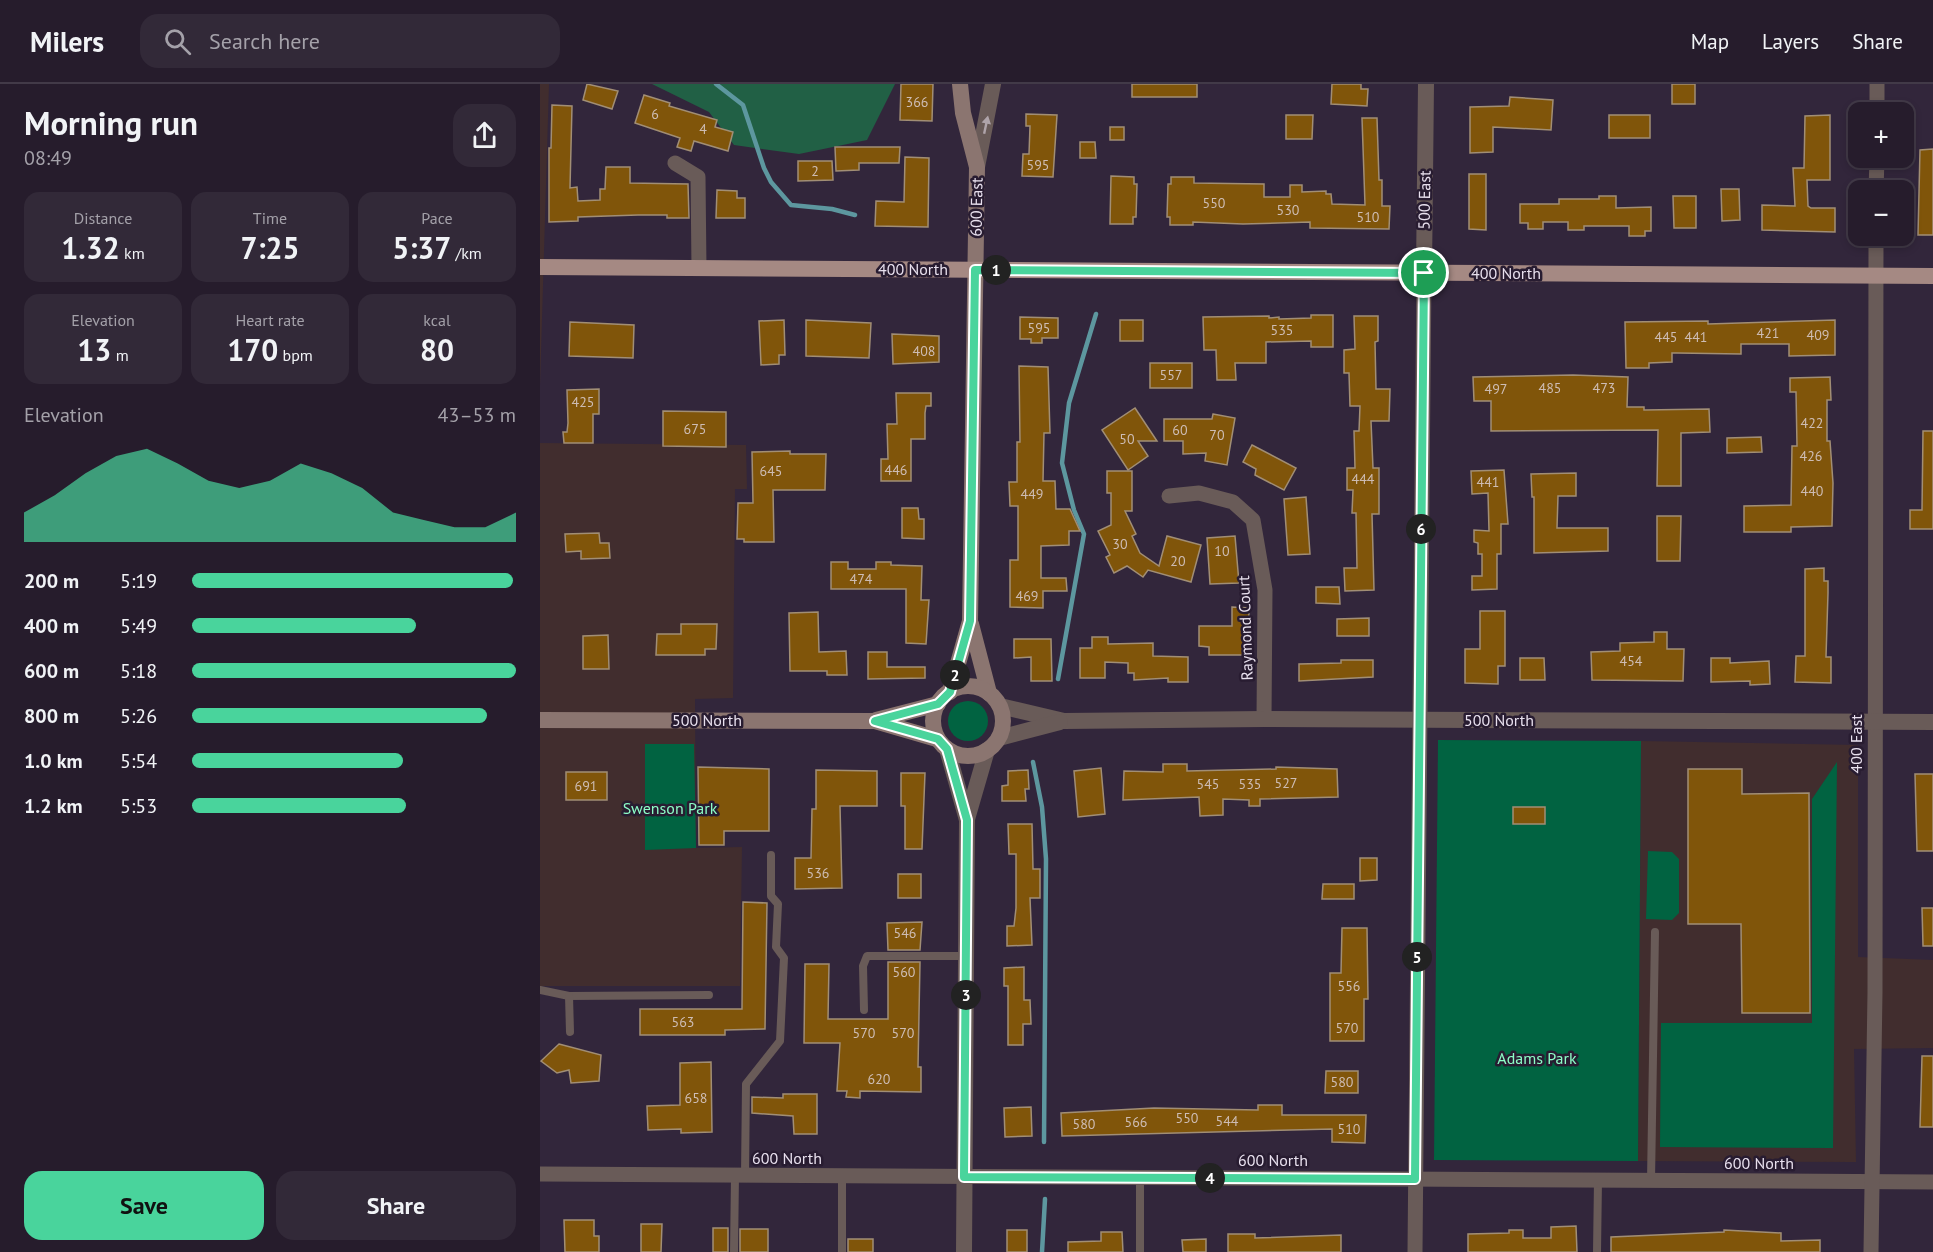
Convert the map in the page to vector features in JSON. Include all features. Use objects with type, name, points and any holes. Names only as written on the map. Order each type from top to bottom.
[{"type":"main road","name":"600 East","points":[[960,84],[963,113],[977,167],[970,621],[994,700]]},
{"type":"main road","name":"400 North","points":[[540,267],[1933,276]]},
{"type":"main road","name":"600 East","points":[[944,698],[970,621]]},
{"type":"main road","points":[[966,687],[977,687],[994,700],[1003,726],[993,744],[976,755],[963,756],[942,744],[933,723],[944,698],[966,687]]},
{"type":"main road","name":"500 North","points":[[540,720],[875,721],[944,698]]},
{"type":"main road","name":"500 North","points":[[875,721],[942,744]]},
{"type":"street","points":[[977,167],[993,84]]},
{"type":"street","name":"500 East","points":[[1415,1252],[1418,720],[1426,84]]},
{"type":"street","points":[[1877,84],[1877,102]]},
{"type":"street","points":[[675,163],[698,177],[699,268]]},
{"type":"street","name":"400 East","points":[[1871,1252],[1875,992],[1876,246]]},
{"type":"street","name":"Raymond Court","points":[[1169,496],[1199,493],[1233,502],[1253,520],[1265,590],[1264,719]]},
{"type":"street","name":"500 North","points":[[994,700],[1064,721],[1264,719],[1933,722]]},
{"type":"street","name":"500 North","points":[[993,744],[1064,721]]},
{"type":"street","points":[[942,744],[967,820]]},
{"type":"street","points":[[964,1252],[967,820],[993,744]]},
{"type":"street","name":"600 North","points":[[540,1174],[1933,1182]]},
{"type":"lane","points":[[734,1252],[746,1084],[780,1041],[784,958],[776,947],[777,904],[771,896],[771,855]]},
{"type":"lane","points":[[1652,1180],[1654,932]]},
{"type":"lane","points":[[864,1010],[863,966],[867,956],[966,956]]},
{"type":"lane","points":[[540,990],[569,996],[709,995]]},
{"type":"lane","points":[[569,996],[570,1032]]},
{"type":"lane","points":[[842,1176],[843,1252]]},
{"type":"lane","points":[[1140,1178],[1140,1252]]},
{"type":"lane","points":[[1598,1180],[1598,1252]]},
{"type":"shaded area","points":[[540,84],[549,84],[540,386]]},
{"type":"shaded area","points":[[540,443],[746,445],[747,489],[735,489],[733,698],[695,699],[696,848],[742,847],[740,986],[540,986]]},
{"type":"shaded area","points":[[1641,741],[1858,745],[1858,957],[1933,960],[1933,1048],[1854,1049],[1856,1162],[1638,1161]]},
{"type":"green space","points":[[652,84],[895,84],[867,140],[799,154],[734,145],[709,112]]},
{"type":"green space","points":[[968,701],[976,702],[982,707],[987,713],[987,729],[982,735],[976,740],[968,741],[960,740],[954,735],[949,729],[948,721],[949,713],[954,707],[960,702]]},
{"type":"green space","name":"Adams Park","points":[[1438,740],[1641,741],[1638,1161],[1434,1160]]},
{"type":"green space","name":"Swenson Park","points":[[645,744],[694,744],[696,848],[645,850]]},
{"type":"green space","points":[[1837,762],[1833,1148],[1660,1147],[1661,1023],[1812,1023],[1812,799]]},
{"type":"green space","points":[[1648,851],[1672,852],[1679,859],[1679,913],[1672,920],[1646,919]]},
{"type":"building","points":[[587,84],[618,91],[612,109],[583,100]]},
{"type":"building","points":[[901,84],[933,84],[932,121],[900,120]]},
{"type":"building","points":[[1132,84],[1197,84],[1197,97],[1132,97]]},
{"type":"building","points":[[1332,84],[1361,84],[1361,89],[1368,89],[1367,106],[1331,104]]},
{"type":"building","points":[[1672,84],[1695,84],[1695,104],[1672,104]]},
{"type":"building","points":[[644,95],[670,103],[669,106],[717,120],[715,127],[733,132],[728,151],[694,141],[691,151],[677,147],[680,138],[635,123]]},
{"type":"building","points":[[1510,97],[1553,100],[1551,130],[1493,127],[1493,152],[1470,153],[1470,107],[1509,106]]},
{"type":"building","points":[[552,105],[572,106],[570,188],[577,187],[578,201],[600,200],[600,189],[605,189],[606,167],[630,167],[630,183],[688,184],[689,218],[638,215],[578,217],[578,221],[549,222],[549,148],[551,148]]},
{"type":"building","points":[[1026,114],[1057,115],[1053,177],[1022,176],[1023,154],[1029,154],[1030,126],[1026,126]]},
{"type":"building","points":[[1286,115],[1313,115],[1312,139],[1286,139]]},
{"type":"building","points":[[1609,115],[1650,115],[1650,138],[1609,138]]},
{"type":"building","points":[[1830,115],[1830,180],[1807,180],[1808,206],[1835,208],[1835,232],[1762,230],[1762,205],[1795,206],[1793,168],[1804,168],[1805,116]]},
{"type":"building","points":[[1362,118],[1377,118],[1379,180],[1382,180],[1382,206],[1390,206],[1389,229],[1310,228],[1310,222],[1243,224],[1193,222],[1193,225],[1170,225],[1170,217],[1167,217],[1168,184],[1171,184],[1171,177],[1194,177],[1194,183],[1264,184],[1264,197],[1290,197],[1290,185],[1302,185],[1302,192],[1326,191],[1326,194],[1331,194],[1332,204],[1365,205]]},
{"type":"building","points":[[1110,127],[1124,127],[1124,140],[1110,140]]},
{"type":"building","points":[[1080,142],[1095,142],[1096,158],[1080,158]]},
{"type":"building","points":[[835,147],[900,147],[899,163],[859,163],[859,170],[836,171]]},
{"type":"building","points":[[1933,149],[1933,235],[1918,235],[1920,150]]},
{"type":"building","points":[[905,157],[929,158],[928,227],[875,226],[876,201],[904,202]]},
{"type":"building","points":[[798,161],[832,161],[833,180],[798,181]]},
{"type":"building","points":[[1469,174],[1486,174],[1486,230],[1469,229]]},
{"type":"building","points":[[1111,176],[1134,177],[1134,184],[1137,184],[1136,217],[1133,217],[1133,224],[1110,224]]},
{"type":"building","points":[[1721,189],[1739,189],[1740,220],[1722,221]]},
{"type":"building","points":[[717,190],[737,191],[737,198],[745,198],[745,218],[716,218]]},
{"type":"building","points":[[1599,196],[1616,196],[1616,208],[1651,207],[1651,231],[1645,231],[1645,236],[1629,236],[1629,226],[1584,226],[1584,230],[1568,230],[1568,222],[1543,222],[1543,229],[1528,229],[1528,223],[1520,223],[1520,204],[1559,204],[1559,199],[1599,199]]},
{"type":"building","points":[[1673,196],[1696,196],[1696,228],[1674,228]]},
{"type":"building","points":[[1311,315],[1333,315],[1333,347],[1311,347],[1311,341],[1266,342],[1266,363],[1235,363],[1236,380],[1217,380],[1216,350],[1204,350],[1203,317],[1269,316],[1269,318],[1279,317],[1279,319],[1311,318]]},
{"type":"building","points":[[1354,316],[1378,316],[1378,341],[1375,342],[1376,389],[1390,389],[1389,421],[1371,421],[1373,468],[1379,468],[1379,514],[1372,514],[1374,590],[1345,591],[1344,568],[1357,568],[1356,513],[1352,513],[1353,490],[1347,490],[1347,468],[1355,468],[1354,431],[1359,431],[1360,406],[1350,406],[1349,373],[1344,373],[1344,350],[1355,349]]},
{"type":"building","points":[[1020,317],[1058,318],[1058,338],[1042,338],[1042,343],[1031,343],[1031,339],[1020,339]]},
{"type":"building","points":[[784,320],[785,355],[779,355],[779,364],[761,365],[759,321]]},
{"type":"building","points":[[806,320],[871,323],[869,358],[806,356]]},
{"type":"building","points":[[1120,320],[1143,320],[1143,341],[1120,341]]},
{"type":"building","points":[[1835,320],[1835,355],[1789,356],[1789,344],[1741,344],[1741,354],[1672,353],[1672,362],[1649,363],[1649,368],[1626,368],[1625,322],[1708,321],[1708,324]]},
{"type":"building","points":[[570,322],[634,325],[633,358],[569,356]]},
{"type":"building","points":[[892,334],[939,336],[939,362],[893,364]]},
{"type":"building","points":[[1150,363],[1192,363],[1192,388],[1150,388]]},
{"type":"building","points":[[1019,366],[1048,367],[1050,433],[1044,433],[1043,481],[1055,481],[1056,509],[1070,509],[1080,531],[1069,531],[1069,545],[1041,546],[1041,578],[1066,578],[1067,591],[1043,591],[1043,608],[1010,607],[1010,560],[1018,560],[1018,506],[1010,506],[1009,482],[1017,482],[1017,442],[1020,442]]},
{"type":"building","points":[[1573,375],[1628,377],[1627,407],[1644,407],[1644,410],[1709,409],[1710,432],[1681,433],[1681,486],[1657,486],[1658,430],[1491,431],[1491,401],[1474,401],[1473,377]]},
{"type":"building","points":[[1830,377],[1831,400],[1827,400],[1827,441],[1830,441],[1833,483],[1832,526],[1791,527],[1791,532],[1744,532],[1744,506],[1791,505],[1792,446],[1797,446],[1796,392],[1790,392],[1790,378]]},
{"type":"building","points":[[599,389],[599,414],[593,414],[593,443],[564,443],[563,432],[567,432],[568,423],[567,390]]},
{"type":"building","points":[[896,393],[931,393],[931,406],[926,406],[925,439],[911,439],[911,481],[881,481],[881,459],[888,459],[887,424],[897,424]]},
{"type":"building","points":[[1135,408],[1157,441],[1138,441],[1148,456],[1128,470],[1102,430]]},
{"type":"building","points":[[663,411],[726,412],[726,447],[663,446]]},
{"type":"building","points":[[1213,414],[1235,418],[1227,465],[1205,461],[1206,453],[1183,454],[1183,441],[1164,441],[1164,419],[1212,419]]},
{"type":"building","points":[[1923,431],[1933,431],[1933,529],[1910,529],[1910,510],[1922,510]]},
{"type":"building","points":[[1761,437],[1762,452],[1727,453],[1727,438]]},
{"type":"building","points":[[1252,445],[1296,468],[1284,490],[1255,475],[1256,469],[1243,462]]},
{"type":"building","points":[[790,451],[790,454],[826,454],[825,490],[773,490],[774,542],[744,542],[744,539],[737,539],[738,503],[753,503],[752,452]]},
{"type":"building","points":[[1504,470],[1508,524],[1501,524],[1501,554],[1497,554],[1497,589],[1472,590],[1472,576],[1482,576],[1482,554],[1478,554],[1478,543],[1474,542],[1474,530],[1489,531],[1488,493],[1472,494],[1471,471]]},
{"type":"building","points":[[1107,471],[1132,471],[1132,511],[1125,511],[1136,534],[1132,536],[1140,553],[1159,566],[1167,536],[1201,545],[1191,582],[1148,570],[1143,577],[1127,566],[1114,573],[1106,557],[1110,555],[1098,531],[1111,525],[1111,493],[1107,493]]},
{"type":"building","points":[[1576,473],[1576,496],[1558,496],[1557,528],[1608,528],[1608,551],[1534,553],[1534,497],[1532,497],[1531,474]]},
{"type":"building","points":[[1306,497],[1310,554],[1288,555],[1284,499]]},
{"type":"building","points":[[902,508],[918,508],[919,519],[924,519],[924,539],[902,538]]},
{"type":"building","points":[[1657,516],[1681,516],[1680,561],[1657,561]]},
{"type":"building","points":[[599,533],[600,543],[609,543],[610,558],[581,559],[581,551],[566,552],[565,534]]},
{"type":"building","points":[[1235,536],[1239,583],[1210,584],[1207,538]]},
{"type":"building","points":[[831,562],[848,562],[848,569],[876,569],[876,562],[922,566],[921,600],[929,600],[926,644],[906,643],[906,589],[831,589]]},
{"type":"building","points":[[1824,568],[1824,581],[1828,581],[1826,657],[1831,657],[1831,683],[1795,682],[1796,656],[1805,656],[1805,569]]},
{"type":"building","points":[[1316,587],[1339,587],[1340,604],[1316,603]]},
{"type":"building","points":[[1232,607],[1249,608],[1248,655],[1209,655],[1209,647],[1199,646],[1199,626],[1232,626]]},
{"type":"building","points":[[1480,611],[1505,611],[1505,666],[1498,666],[1498,684],[1465,683],[1465,649],[1480,649]]},
{"type":"building","points":[[818,612],[819,652],[846,651],[847,675],[827,675],[827,671],[790,671],[789,613]]},
{"type":"building","points":[[1369,618],[1369,636],[1337,636],[1337,619]]},
{"type":"building","points":[[681,624],[717,624],[716,649],[705,649],[705,655],[656,655],[657,634],[681,634]]},
{"type":"building","points":[[1654,632],[1667,632],[1667,649],[1684,649],[1683,681],[1592,680],[1591,652],[1620,651],[1620,643],[1654,642]]},
{"type":"building","points":[[608,635],[609,669],[583,669],[583,636]]},
{"type":"building","points":[[1092,637],[1108,637],[1108,644],[1153,643],[1153,656],[1188,657],[1188,682],[1168,682],[1168,678],[1134,680],[1134,673],[1128,673],[1128,663],[1105,662],[1105,678],[1080,678],[1080,648],[1092,648]]},
{"type":"building","points":[[1014,639],[1051,639],[1052,681],[1031,681],[1031,657],[1014,658]]},
{"type":"building","points":[[868,652],[887,652],[887,667],[925,667],[925,678],[868,679]]},
{"type":"building","points":[[1520,658],[1544,658],[1545,680],[1520,680]]},
{"type":"building","points":[[1711,658],[1730,658],[1730,663],[1769,661],[1770,684],[1750,685],[1750,681],[1711,682]]},
{"type":"building","points":[[1341,660],[1373,660],[1373,677],[1299,681],[1299,664],[1341,663]]},
{"type":"building","points":[[1163,764],[1187,764],[1187,771],[1276,769],[1276,767],[1337,769],[1338,797],[1260,799],[1260,806],[1249,806],[1249,800],[1223,799],[1223,815],[1200,816],[1199,797],[1123,800],[1124,771],[1163,772]]},
{"type":"building","points":[[698,767],[769,769],[769,831],[724,831],[724,845],[699,845]]},
{"type":"building","points":[[1101,768],[1105,814],[1078,817],[1074,771]]},
{"type":"building","points":[[1688,769],[1742,769],[1742,794],[1809,793],[1810,1013],[1742,1013],[1741,924],[1688,924]]},
{"type":"building","points":[[816,770],[877,771],[877,806],[840,806],[842,888],[795,889],[795,858],[811,858],[812,809],[816,809]]},
{"type":"building","points":[[1028,770],[1029,789],[1025,789],[1026,801],[1002,801],[1002,786],[1008,785],[1008,771]]},
{"type":"building","points":[[566,772],[607,772],[607,800],[566,800]]},
{"type":"building","points":[[901,773],[925,773],[922,849],[905,849],[905,806],[901,806]]},
{"type":"building","points":[[1915,774],[1933,774],[1933,851],[1917,851]]},
{"type":"building","points":[[1513,807],[1545,807],[1545,824],[1513,824]]},
{"type":"building","points":[[1008,824],[1032,824],[1033,869],[1040,869],[1040,898],[1030,898],[1032,945],[1007,946],[1007,926],[1014,926],[1016,908],[1016,854],[1009,854]]},
{"type":"building","points":[[1360,858],[1377,858],[1377,880],[1360,881]]},
{"type":"building","points":[[898,874],[921,874],[921,898],[898,898]]},
{"type":"building","points":[[1323,884],[1354,884],[1354,899],[1322,899]]},
{"type":"building","points":[[743,902],[767,903],[765,1029],[725,1030],[725,1035],[640,1035],[640,1009],[742,1009]]},
{"type":"building","points":[[1922,908],[1933,908],[1933,946],[1923,946]]},
{"type":"building","points":[[922,922],[920,950],[888,950],[887,923]]},
{"type":"building","points":[[1342,928],[1367,928],[1368,999],[1364,999],[1364,1041],[1330,1041],[1330,973],[1341,973]]},
{"type":"building","points":[[888,962],[920,962],[918,1067],[921,1067],[921,1092],[860,1091],[860,1098],[846,1097],[847,1091],[837,1091],[840,1043],[804,1043],[805,964],[829,964],[828,1019],[888,1019]]},
{"type":"building","points":[[1024,967],[1024,1000],[1030,1000],[1031,1024],[1023,1024],[1023,1045],[1008,1045],[1008,986],[1004,986],[1004,968]]},
{"type":"building","points":[[559,1044],[601,1055],[599,1081],[571,1083],[569,1070],[557,1073],[541,1061]]},
{"type":"building","points":[[1922,1056],[1933,1056],[1933,1127],[1920,1127]]},
{"type":"building","points":[[711,1062],[712,1132],[681,1133],[681,1129],[648,1130],[647,1106],[680,1105],[680,1063]]},
{"type":"building","points":[[1326,1071],[1358,1071],[1358,1093],[1325,1093]]},
{"type":"building","points":[[783,1094],[817,1094],[817,1134],[794,1134],[793,1116],[752,1113],[752,1097],[783,1098]]},
{"type":"building","points":[[1258,1105],[1282,1105],[1282,1115],[1366,1115],[1365,1143],[1332,1142],[1332,1129],[1062,1136],[1061,1113],[1154,1108],[1258,1110]]},
{"type":"building","points":[[1031,1107],[1032,1136],[1005,1137],[1004,1108]]},
{"type":"building","points":[[564,1220],[594,1220],[594,1236],[599,1236],[599,1252],[565,1252]]},
{"type":"building","points":[[641,1224],[662,1224],[661,1252],[641,1252]]},
{"type":"building","points":[[1576,1226],[1577,1252],[1468,1252],[1468,1234],[1509,1233],[1509,1230],[1523,1230],[1523,1238],[1551,1238],[1551,1227]]},
{"type":"building","points":[[713,1228],[728,1228],[728,1252],[713,1252]]},
{"type":"building","points":[[740,1229],[768,1229],[768,1252],[740,1252]]},
{"type":"building","points":[[1007,1230],[1027,1230],[1027,1252],[1007,1252]]},
{"type":"building","points":[[1724,1230],[1781,1233],[1781,1241],[1820,1240],[1820,1252],[1611,1252],[1611,1237],[1724,1232]]},
{"type":"building","points":[[1101,1232],[1122,1232],[1123,1252],[1068,1252],[1068,1242],[1101,1241]]},
{"type":"building","points":[[1228,1234],[1255,1234],[1255,1238],[1341,1235],[1341,1252],[1228,1252]]},
{"type":"building","points":[[848,1239],[873,1239],[873,1252],[848,1252]]},
{"type":"building","points":[[1206,1239],[1206,1252],[1183,1252],[1182,1240]]},
{"type":"waterway","points":[[716,84],[743,105],[764,168],[771,182],[791,205],[832,209],[855,215]]},
{"type":"waterway","points":[[1058,679],[1084,534],[1074,510],[1062,463],[1069,403],[1096,314]]},
{"type":"waterway","points":[[1033,762],[1042,807],[1046,859],[1044,1142]]},
{"type":"waterway","points":[[1042,1252],[1045,1199]]},
{"type":"route","points":[[975,270],[1424,273],[1415,1179],[964,1177],[967,820],[947,749],[938,739],[875,721],[938,704],[950,692],[970,621],[975,270]]}]
